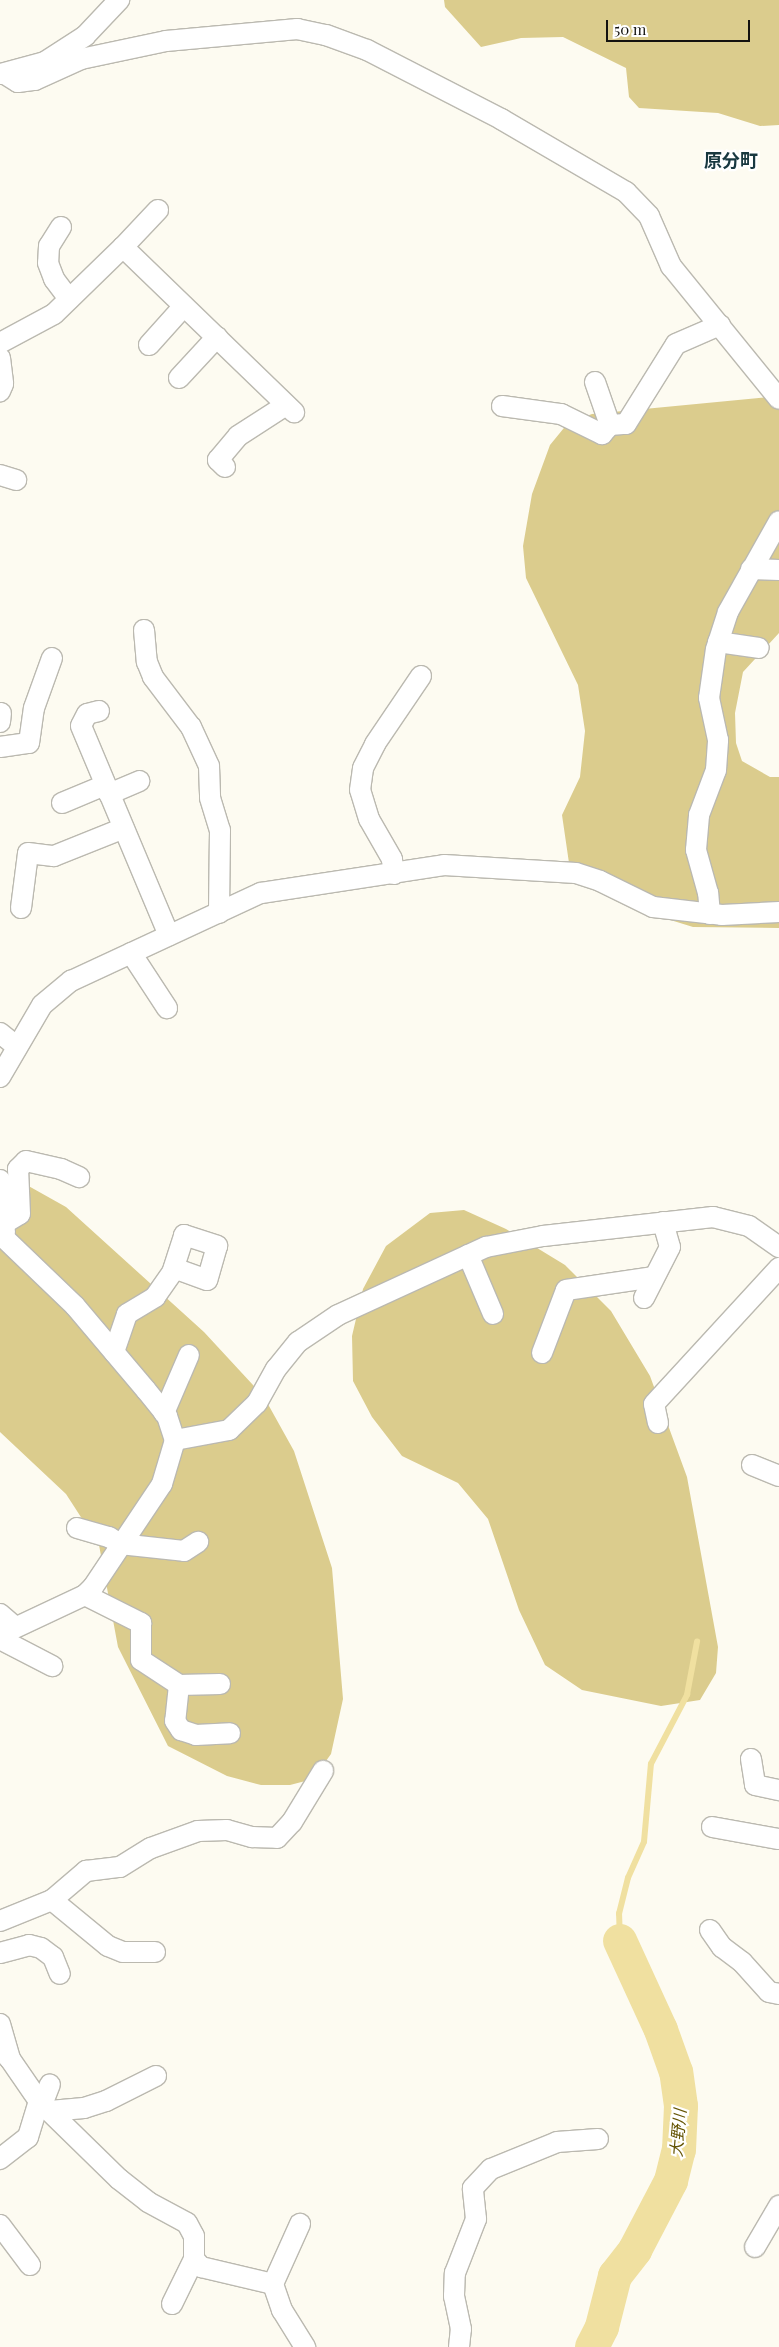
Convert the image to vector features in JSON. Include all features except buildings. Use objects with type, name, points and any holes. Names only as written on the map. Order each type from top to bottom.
[{"type":"street","points":[[2,74],[45,62],[86,36],[119,0]]},
{"type":"street","points":[[2,74],[18,82],[35,80],[81,59],[166,41],[297,29],[326,35],[367,50],[501,119],[626,192],[649,216],[671,266],[779,399]]},
{"type":"street","points":[[0,343],[54,314],[158,210]]},
{"type":"street","points":[[61,227],[49,246],[48,263],[54,279],[69,299]]},
{"type":"street","points":[[123,247],[290,409],[238,436],[218,460],[225,467]]},
{"type":"street","points":[[149,345],[184,306]]},
{"type":"street","points":[[502,406],[561,414],[602,434],[610,425],[626,424],[676,344],[720,325]]},
{"type":"street","points":[[179,378],[217,337]]},
{"type":"street","points":[[0,358],[3,384],[0,391]]},
{"type":"street","points":[[595,382],[610,425]]},
{"type":"street","points":[[710,914],[708,893],[696,850],[699,815],[716,770],[718,740],[709,698],[718,642],[728,612],[779,521]]},
{"type":"street","points":[[752,569],[779,570]]},
{"type":"street","points":[[144,630],[147,662],[153,677],[191,727],[209,766],[210,798],[220,830],[219,912]]},
{"type":"street","points":[[718,642],[759,648]]},
{"type":"street","points":[[0,747],[29,743],[34,708],[52,658]]},
{"type":"street","points":[[394,874],[392,858],[369,819],[360,790],[363,768],[375,744],[421,676]]},
{"type":"street","points":[[99,711],[87,714],[81,726],[169,935]]},
{"type":"street","points":[[62,803],[139,781]]},
{"type":"street","points":[[21,908],[28,853],[54,856],[124,828]]},
{"type":"street","points":[[0,1077],[42,1005],[71,980],[260,893],[331,881],[357,881],[444,865],[576,874],[600,881],[653,906],[710,914],[779,912]]},
{"type":"street","points":[[131,953],[167,1008]]},
{"type":"street","points":[[0,1033],[17,1046]]},
{"type":"street","points":[[3,1232],[20,1214],[18,1168],[26,1161],[48,1165],[78,1177]]},
{"type":"street","points":[[0,1180],[3,1232],[74,1306],[114,1352],[164,1413],[175,1440],[162,1484],[120,1544],[94,1587],[85,1595],[5,1634]]},
{"type":"street","points":[[175,1440],[229,1430],[256,1403],[276,1369],[298,1342],[338,1315],[486,1247],[543,1236],[713,1217],[749,1226],[779,1247]]},
{"type":"street","points":[[644,1298],[670,1247],[663,1222]]},
{"type":"street","points":[[468,1255],[493,1314]]},
{"type":"street","points":[[114,1352],[127,1314],[155,1297],[174,1268]]},
{"type":"street","points":[[658,1422],[654,1404],[779,1268]]},
{"type":"street","points":[[542,1353],[566,1290],[654,1277]]},
{"type":"street","points":[[164,1413],[189,1355]]},
{"type":"street","points":[[752,1465],[779,1476]]},
{"type":"street","points":[[77,1528],[109,1537],[120,1544],[184,1551],[198,1542]]},
{"type":"street","points":[[85,1595],[141,1623],[141,1660],[179,1684],[220,1684]]},
{"type":"street","points":[[0,1614],[5,1634],[52,1666]]},
{"type":"street","points":[[179,1684],[175,1721],[181,1730],[213,1736],[230,1733]]},
{"type":"street","points":[[751,1759],[755,1785],[779,1790]]},
{"type":"street","points":[[0,1921],[52,1900],[86,1871],[120,1868],[151,1848],[198,1831],[227,1830],[252,1837],[277,1838],[292,1822],[323,1771]]},
{"type":"street","points":[[712,1827],[779,1839]]},
{"type":"street","points":[[52,1900],[108,1946],[123,1952],[155,1952]]},
{"type":"street","points":[[710,1930],[722,1948],[742,1962],[769,1992],[779,1994]]},
{"type":"street","points":[[0,1953],[29,1945],[41,1948],[53,1957],[60,1974]]},
{"type":"street","points":[[0,2024],[5,2054],[44,2106],[118,2179],[148,2202],[187,2223],[194,2236],[194,2259],[172,2304]]},
{"type":"street","points":[[44,2106],[84,2108],[106,2101],[156,2076]]},
{"type":"street","points":[[0,2159],[28,2137],[44,2106],[50,2084]]},
{"type":"street","points":[[459,2347],[461,2329],[454,2296],[455,2273],[476,2219],[472,2188],[492,2169],[557,2142],[598,2139]]},
{"type":"street","points":[[755,2247],[779,2206]]},
{"type":"street","points":[[0,2224],[30,2265]]},
{"type":"street","points":[[300,2224],[273,2284],[282,2310],[305,2347]]},
{"type":"street","points":[[194,2259],[201,2267],[273,2284]]},
{"type":"shaded area","points":[[444,0],[779,0],[779,125],[760,126],[718,113],[639,108],[629,97],[626,68],[563,37],[521,38],[481,47],[445,7]]},
{"type":"shaded area","points":[[779,396],[779,633],[743,672],[735,713],[736,743],[742,761],[770,777],[779,777],[779,928],[693,927],[638,910],[569,863],[562,815],[580,777],[585,731],[578,685],[526,578],[523,546],[532,494],[550,445],[568,423],[592,414]]},
{"type":"shaded area","points":[[0,1170],[66,1207],[204,1332],[264,1397],[294,1451],[332,1568],[343,1699],[331,1754],[313,1779],[290,1785],[261,1785],[227,1776],[168,1746],[118,1647],[99,1545],[66,1494],[0,1432]]},
{"type":"shaded area","points":[[464,1210],[506,1229],[565,1265],[611,1311],[650,1376],[687,1477],[718,1647],[716,1673],[700,1700],[661,1706],[582,1690],[545,1665],[519,1610],[488,1519],[458,1483],[402,1456],[372,1417],[353,1381],[352,1336],[363,1289],[386,1246],[430,1213]]},
{"type":"waterway","points":[[620,1941],[619,1914],[628,1878],[644,1842],[651,1764],[687,1695],[697,1642]]},
{"type":"waterway","name":"大野川","points":[[592,2347],[602,2327],[615,2276],[635,2250],[671,2181],[679,2150],[681,2106],[676,2072],[661,2030],[620,1941]]},
{"type":"district","name":"原分町","points":[[731,160]]}]
